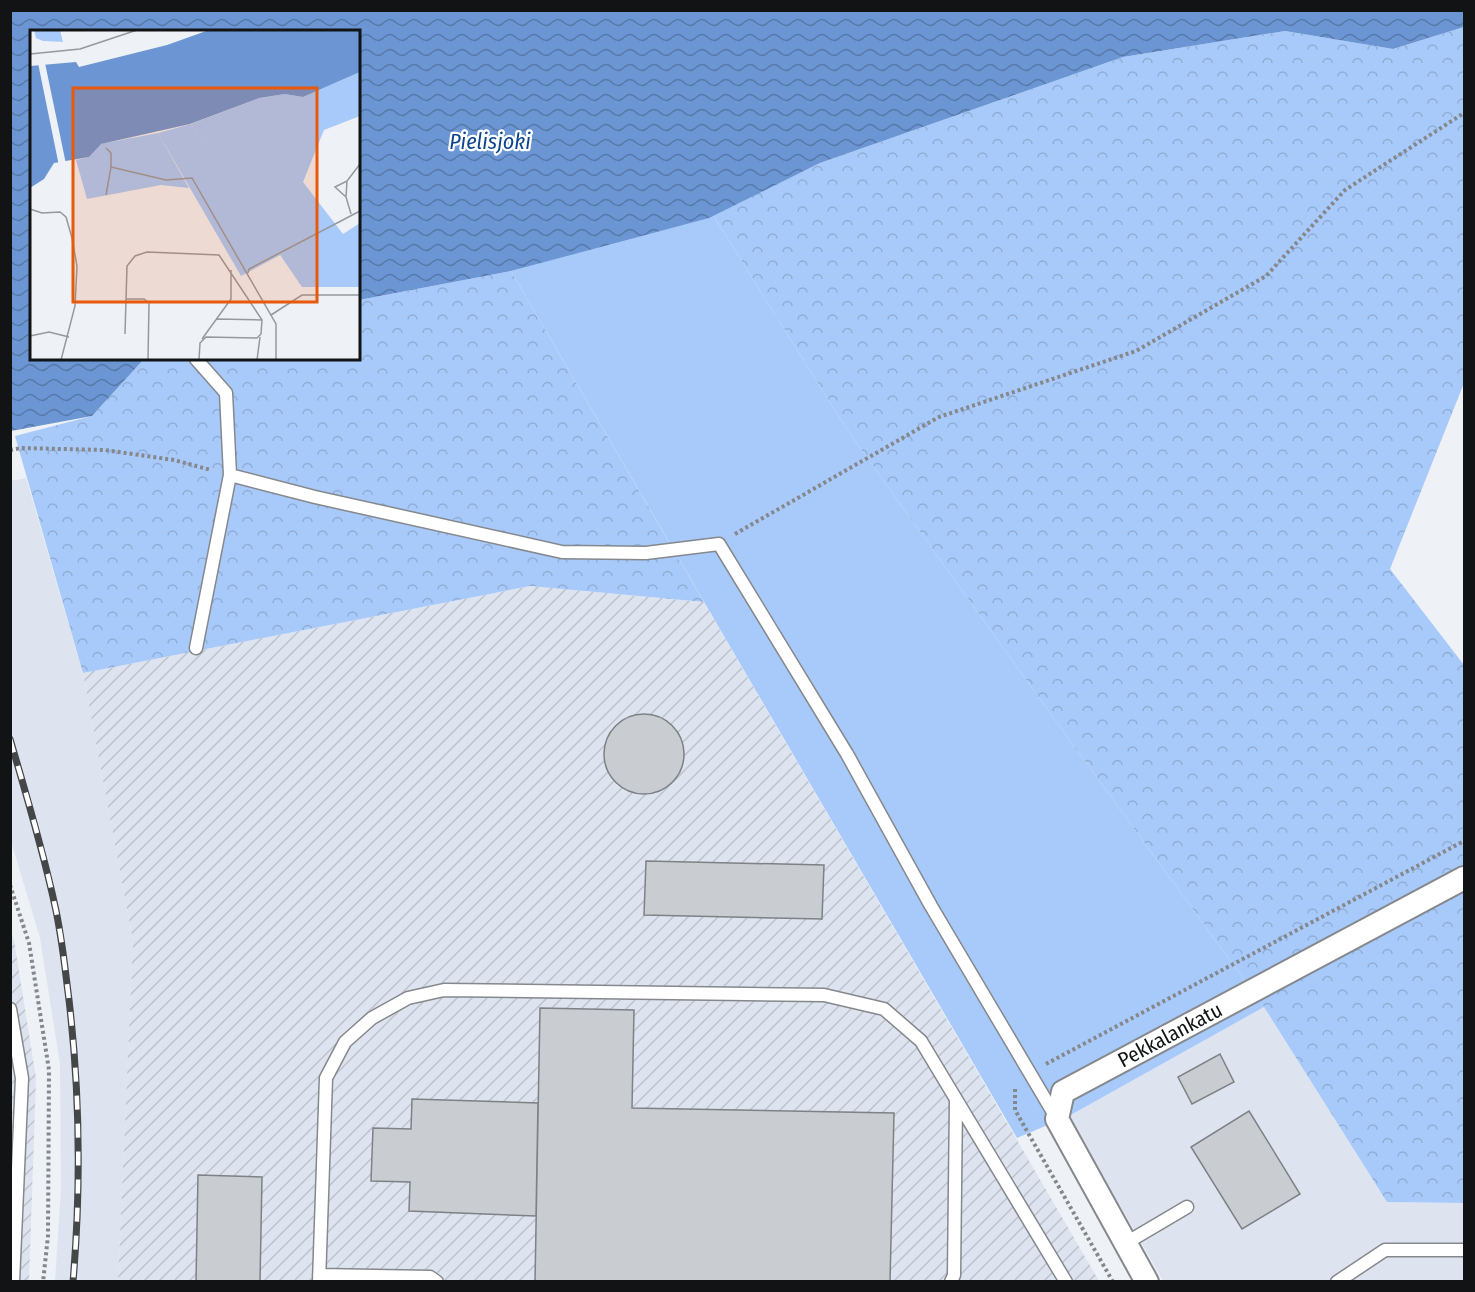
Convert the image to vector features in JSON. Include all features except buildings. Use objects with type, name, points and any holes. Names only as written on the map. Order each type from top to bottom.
[{"type":"street","name":"Pekkalankatu","points":[[1057,1119],[1064,1092],[1464,878]]},
{"type":"street","points":[[1057,1119],[1148,1281]]},
{"type":"lane","points":[[196,648],[230,476],[226,393],[198,360]]},
{"type":"lane","points":[[230,476],[562,552],[646,553],[719,544],[841,744],[931,906],[1057,1119]]},
{"type":"lane","points":[[437,1281],[430,1277],[319,1278],[326,1078],[345,1042],[372,1018],[408,998],[444,990],[824,995],[884,1009],[921,1041],[1066,1281]]},
{"type":"lane","points":[[10,1009],[22,1078],[13,1281]]},
{"type":"lane","points":[[951,1281],[954,1275],[956,1100]]},
{"type":"lane","points":[[1126,1243],[1187,1207]]},
{"type":"lane","points":[[1337,1281],[1385,1250],[1464,1250]]},
{"type":"path","points":[[719,544],[939,417],[1136,351],[1266,276],[1345,190],[1464,113]]},
{"type":"path","points":[[10,450],[21,448],[105,450],[174,460],[230,476]]},
{"type":"shaded area","points":[[26,478],[83,673],[133,941],[118,1281],[55,1281],[61,1189],[60,1064],[40,938],[11,841],[10,481]]},
{"type":"shaded area","points":[[530,586],[704,602],[1099,1281],[118,1281],[133,941],[83,673]]},
{"type":"shaded area","points":[[10,929],[14,940],[36,1078],[29,1281],[11,1281]]},
{"type":"shaded area","points":[[1264,1007],[1387,1202],[1464,1203],[1464,1281],[1163,1281],[1069,1116]]},
{"type":"green space","points":[[1464,27],[1464,383],[1390,569],[1464,665],[1464,1203],[1387,1202],[1264,1007],[846,428],[713,215],[820,163],[1123,57],[1285,31],[1393,49]]},
{"type":"green space","points":[[713,215],[846,428],[1264,1007],[1069,1116],[1017,1138],[511,271]]},
{"type":"green space","points":[[511,271],[704,602],[530,586],[83,673],[15,436],[92,416],[143,360],[360,360],[360,300]]},
{"type":"water","name":"Pielisjoki","points":[[11,10],[1464,10],[1464,27],[1393,49],[1285,31],[1123,57],[820,163],[709,218],[511,271],[360,300],[360,30],[30,30],[30,360],[143,360],[92,416],[11,431]]},
{"type":"railway","points":[[10,739],[34,822],[60,929],[69,1000],[78,1141],[73,1282]]}]
